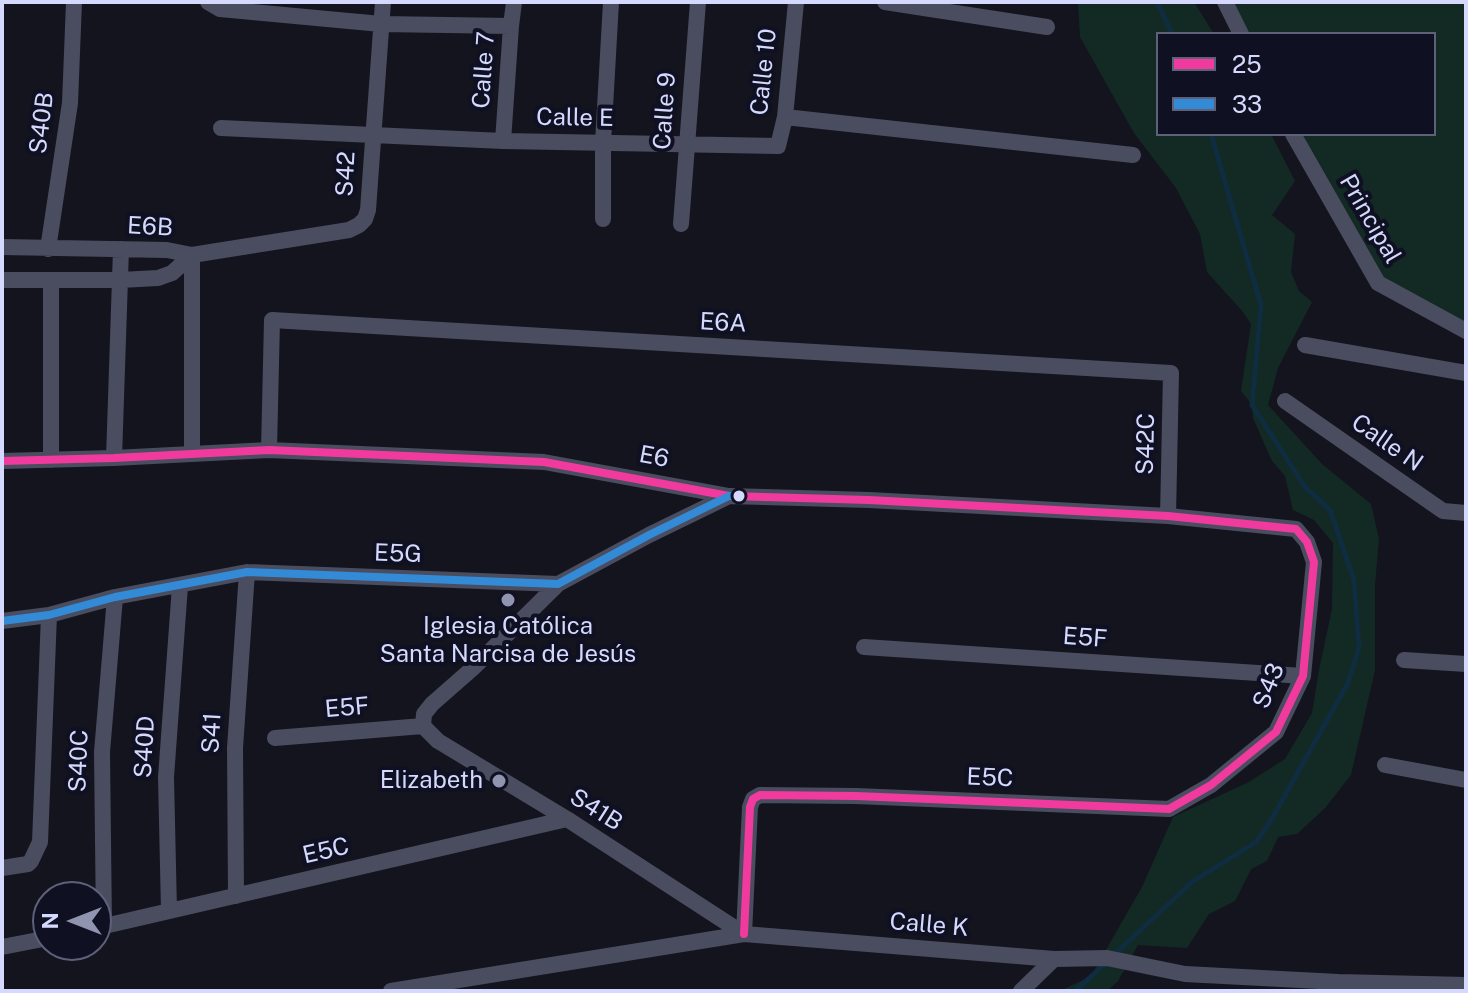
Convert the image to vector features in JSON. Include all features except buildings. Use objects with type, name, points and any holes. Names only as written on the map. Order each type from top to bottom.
[{"type":"street","name":"S40B","points":[[48,249],[70,103],[74,2]]},
{"type":"street","points":[[208,2],[220,9],[381,24],[511,26]]},
{"type":"street","name":"S42","points":[[192,255],[349,230],[365,219],[383,2]]},
{"type":"street","name":"Calle 7","points":[[503,141],[514,2]]},
{"type":"street","points":[[603,219],[603,143],[611,2]]},
{"type":"street","name":"Calle 9","points":[[681,224],[698,2]]},
{"type":"street","name":"Calle 10","points":[[778,146],[785,117],[796,2]]},
{"type":"street","points":[[885,2],[1047,27]]},
{"type":"street","points":[[1225,2],[1240,32]]},
{"type":"street","points":[[785,117],[1133,155]]},
{"type":"street","name":"Calle E","points":[[221,128],[503,141],[778,146]]},
{"type":"street","name":"Principal","points":[[1294,136],[1378,283],[1466,331]]},
{"type":"street","name":"E6B","points":[[2,247],[167,250],[192,255]]},
{"type":"street","points":[[114,458],[121,249]]},
{"type":"street","name":"E6B","points":[[2,280],[120,280],[165,276],[192,255]]},
{"type":"street","points":[[192,255],[192,454]]},
{"type":"street","points":[[51,280],[51,460]]},
{"type":"street","name":"E6A","points":[[269,450],[272,320],[1171,373]]},
{"type":"street","points":[[1305,345],[1466,373]]},
{"type":"street","name":"S42C","points":[[1168,516],[1171,373]]},
{"type":"street","name":"Calle N","points":[[1285,401],[1443,511],[1466,513]]},
{"type":"street","name":"E6","points":[[2,461],[269,450],[544,462],[729,496],[1168,516],[1296,529]]},
{"type":"street","points":[[423,726],[424,714],[432,704],[558,584],[729,496]]},
{"type":"street","name":"S43","points":[[1169,809],[1211,785],[1276,732],[1303,676],[1314,562],[1307,542],[1296,529]]},
{"type":"street","name":"E5G","points":[[2,621],[49,615],[115,597],[247,572],[558,584]]},
{"type":"street","name":"S41","points":[[236,896],[235,748],[247,572]]},
{"type":"street","name":"S40D","points":[[169,911],[166,777],[180,586]]},
{"type":"street","name":"S40C","points":[[101,881],[102,752],[115,597]]},
{"type":"street","points":[[2,868],[25,866],[31,861],[42,831],[49,615]]},
{"type":"street","name":"E5F","points":[[864,647],[1303,676]]},
{"type":"street","points":[[1404,660],[1466,664]]},
{"type":"street","name":"E5F","points":[[275,738],[423,726]]},
{"type":"street","name":"S41B","points":[[423,726],[438,741],[567,819],[744,934]]},
{"type":"street","points":[[1385,765],[1466,780]]},
{"type":"street","name":"E5C","points":[[744,934],[750,807],[753,799],[760,795],[1169,809]]},
{"type":"street","name":"E5C","points":[[112,924],[567,819]]},
{"type":"street","name":"Calle K","points":[[391,991],[744,934],[1054,959],[1107,958],[1185,974],[1338,986],[1466,985]]},
{"type":"street","points":[[2,947],[32,941]]},
{"type":"street","points":[[1021,991],[1054,959]]},
{"type":"green space","points":[[1078,2],[1194,2],[1213,32],[1156,32],[1156,136],[1272,136],[1295,181],[1272,215],[1295,234],[1291,272],[1299,291],[1312,302],[1278,368],[1268,405],[1322,464],[1371,504],[1379,539],[1375,585],[1375,670],[1351,775],[1325,808],[1297,834],[1278,837],[1267,861],[1251,869],[1235,901],[1209,914],[1187,948],[1138,945],[1118,981],[1107,991],[1060,991],[1091,976],[1142,887],[1173,817],[1247,783],[1285,759],[1312,713],[1332,609],[1333,543],[1314,520],[1293,510],[1285,476],[1272,461],[1253,418],[1252,405],[1241,391],[1251,324],[1207,272],[1200,234],[1176,188],[1134,133],[1080,37]]},
{"type":"green space","points":[[1225,2],[1466,2],[1466,331],[1378,283],[1294,136],[1436,136],[1436,32],[1240,32]]},
{"type":"waterway","points":[[1157,2],[1171,32]]},
{"type":"waterway","points":[[1114,955],[1192,882],[1256,842],[1348,683],[1359,647],[1354,580],[1330,510],[1305,487],[1252,405],[1261,305],[1212,136]]},
{"type":"waterway","points":[[1075,991],[1107,962]]},
{"type":"transit line","name":"25","points":[[2,461],[269,450],[544,462],[729,496],[1168,516],[1296,529],[1307,542],[1314,562],[1303,676],[1276,732],[1211,785],[1169,809],[760,795],[753,799],[750,807],[744,934]]},
{"type":"transit line","name":"33","points":[[2,621],[49,615],[115,597],[247,572],[558,584],[729,496]]},
{"type":"place","name":"Iglesia Católica Santa Narcisa de Jesús","points":[[508,600]]},
{"type":"place","name":"Elizabeth","points":[[499,781]]}]
